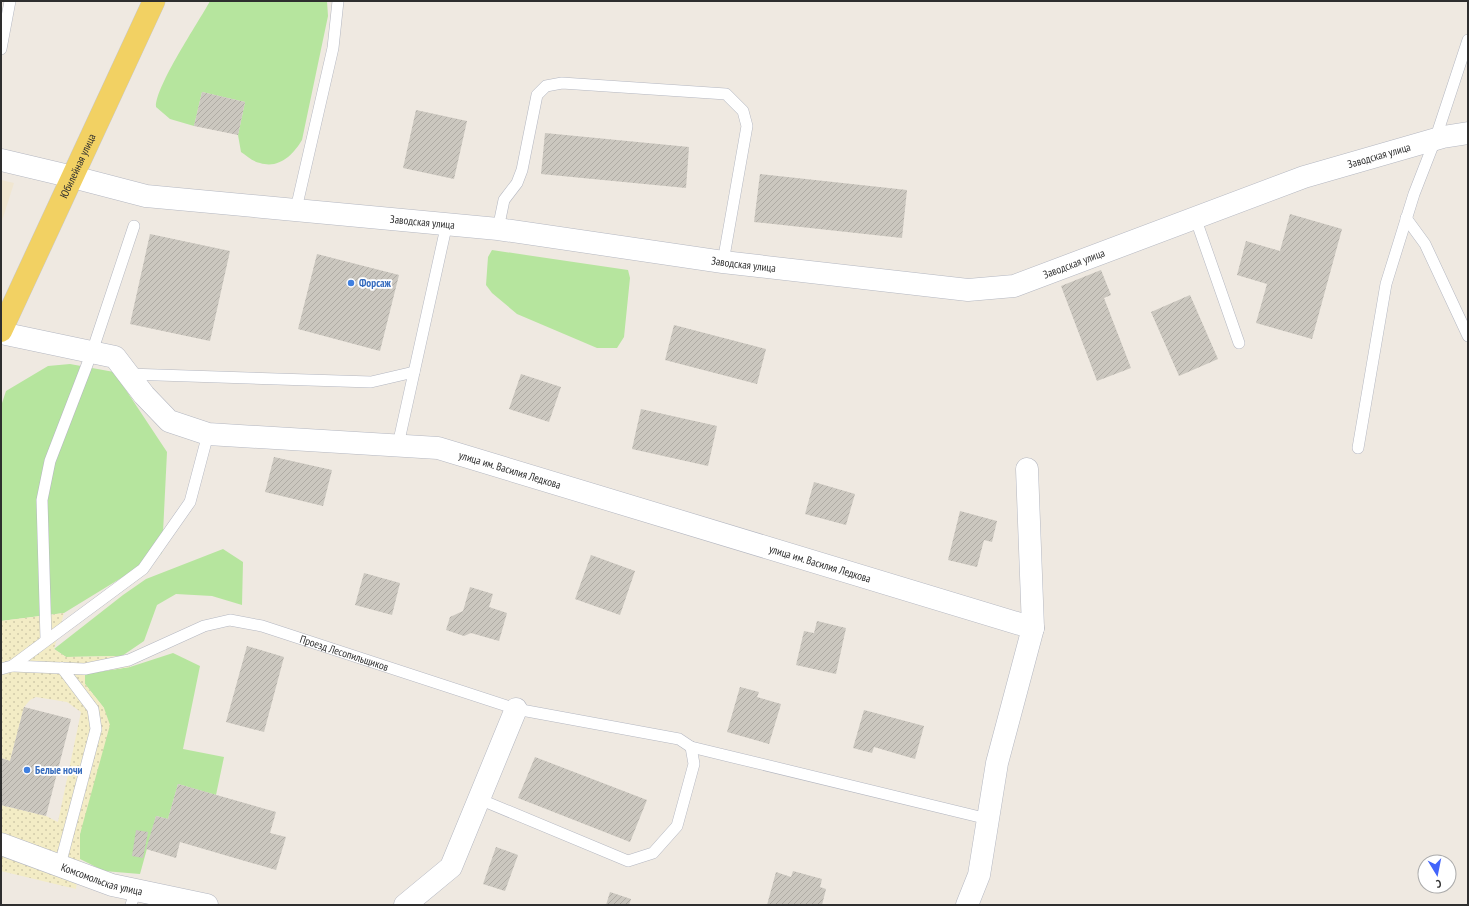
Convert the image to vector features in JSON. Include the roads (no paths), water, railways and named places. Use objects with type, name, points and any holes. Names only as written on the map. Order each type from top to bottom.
[{"type":"main road","name":"Юбилейная улица","points":[[1,332],[154,1]]},
{"type":"street","name":"Заводская улица","points":[[1,160],[146,196],[447,223],[723,262],[968,290],[1014,286],[1195,217],[1304,178],[1435,140],[1468,133]]},
{"type":"street","name":"улица им. Василия Ледкова","points":[[1,332],[115,357],[144,395],[169,421],[208,434],[438,448],[1033,628]]},
{"type":"street","points":[[966,905],[979,875],[997,763],[1033,628],[1027,469]]},
{"type":"street","points":[[405,905],[451,867],[516,709]]},
{"type":"street","name":"Комсомольская улица","points":[[1,844],[112,885],[134,897],[207,905]]},
{"type":"lane","points":[[1,49],[10,1]]},
{"type":"lane","points":[[296,210],[334,48],[338,1]]},
{"type":"lane","points":[[1358,448],[1386,284],[1406,218],[1435,140],[1468,40]]},
{"type":"lane","points":[[498,229],[504,200],[517,183],[522,170],[537,95],[546,86],[562,83],[726,94],[743,111],[748,126],[723,262]]},
{"type":"lane","points":[[1195,217],[1239,343]]},
{"type":"lane","points":[[1406,218],[1425,244],[1468,336]]},
{"type":"lane","points":[[398,445],[447,223]]},
{"type":"lane","points":[[46,640],[42,500],[50,461],[92,352],[134,226]]},
{"type":"lane","points":[[128,374],[371,382],[414,372]]},
{"type":"lane","points":[[6,667],[46,640],[143,569],[190,502],[208,434]]},
{"type":"lane","name":"Проезд Лесопильщиков","points":[[6,667],[85,669],[129,660],[167,641],[204,626],[230,620],[262,626],[516,709],[679,739],[691,747]]},
{"type":"lane","points":[[60,865],[96,729],[93,708],[62,668]]},
{"type":"lane","points":[[479,799],[628,861],[653,853],[677,826],[694,764],[691,747],[988,819]]},
{"type":"place","name":"Форсаж","points":[[351,283]]},
{"type":"place","name":"Белые ночи","points":[[27,770]]}]
